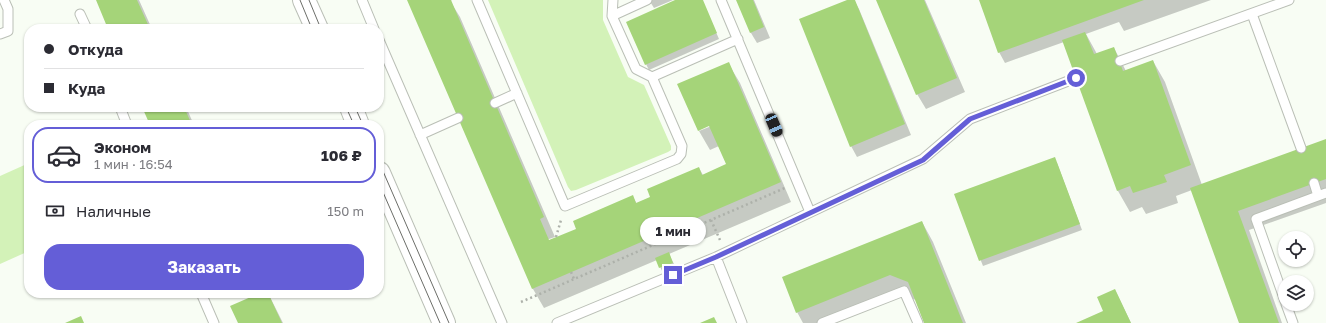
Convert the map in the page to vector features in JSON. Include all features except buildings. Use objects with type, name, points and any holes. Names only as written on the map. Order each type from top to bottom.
[{"type":"street","points":[[304,0],[315,24]]},
{"type":"street","points":[[384,185],[444,323]]},
{"type":"lane","points":[[0,34],[8,31],[8,9],[4,0]]},
{"type":"lane","points":[[362,0],[372,24]]},
{"type":"lane","points":[[477,0],[565,206],[677,160],[681,154],[682,146],[652,77],[636,69],[612,16],[613,0]]},
{"type":"lane","points":[[612,16],[647,0]]},
{"type":"lane","points":[[721,0],[810,212]]},
{"type":"lane","points":[[1120,61],[1289,0]]},
{"type":"lane","points":[[80,14],[85,24]]},
{"type":"lane","points":[[1252,14],[1301,148]]},
{"type":"lane","points":[[652,77],[738,39]]},
{"type":"lane","points":[[384,52],[502,323]]},
{"type":"lane","points":[[557,323],[725,253],[923,160],[970,119],[1076,78]]},
{"type":"lane","points":[[495,102],[517,93]]},
{"type":"lane","points":[[420,135],[458,118]]},
{"type":"lane","points":[[1278,281],[1256,219],[1322,194],[1314,183]]},
{"type":"lane","points":[[716,257],[742,323]]},
{"type":"lane","points":[[822,323],[904,291],[918,323]]},
{"type":"lane","points":[[203,298],[214,323]]},
{"type":"lane","points":[[1289,311],[1293,323]]},
{"type":"path","points":[[521,302],[798,183]]},
{"type":"path","points":[[556,237],[565,206]]},
{"type":"path","points":[[711,220],[725,253]]},
{"type":"path","points":[[571,272],[574,279]]},
{"type":"green space","points":[[488,0],[603,0],[603,20],[628,77],[644,85],[671,146],[671,150],[571,191]]},
{"type":"green space","points":[[24,165],[24,253],[0,264],[0,176]]},
{"type":"tram line","points":[[300,0],[310,24]]},
{"type":"tram line","points":[[309,0],[319,24]]},
{"type":"tram line","points":[[348,112],[352,120]]},
{"type":"tram line","points":[[357,112],[361,120]]},
{"type":"tram line","points":[[384,174],[449,323]]},
{"type":"tram line","points":[[384,194],[440,323]]},
{"type":"route","points":[[673,275],[716,257],[923,160],[970,119],[1076,78]]}]
